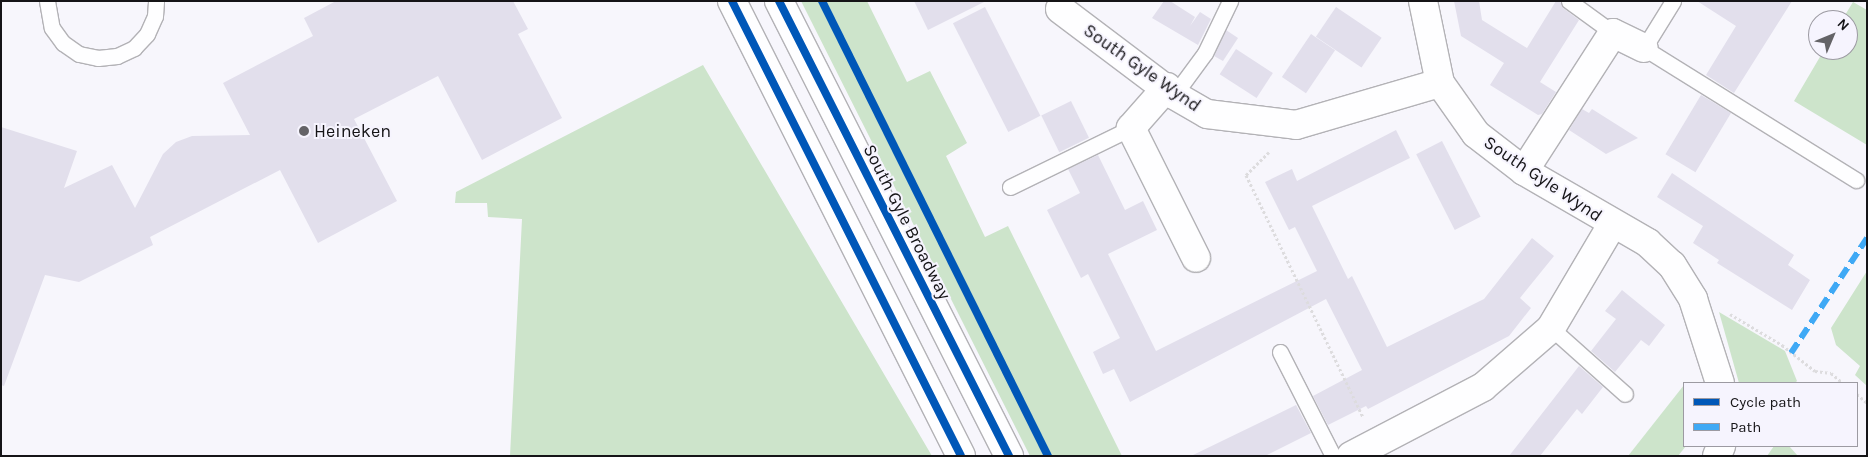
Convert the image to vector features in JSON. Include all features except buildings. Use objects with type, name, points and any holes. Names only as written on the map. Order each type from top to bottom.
[{"type":"street","points":[[732,1],[960,456]]},
{"type":"street","name":"South Gyle Broadway","points":[[779,1],[1009,456]]},
{"type":"street","name":"South Gyle Wynd","points":[[1423,1],[1440,83],[1476,134],[1524,171],[1612,225],[1648,243],[1672,265],[1693,300],[1720,382]]},
{"type":"street","name":"South Gyle Wynd","points":[[1059,5],[1170,91],[1207,114],[1296,125],[1440,83]]},
{"type":"street","points":[[1524,171],[1613,33],[1644,48]]},
{"type":"street","points":[[1170,91],[1130,128],[1196,258]]},
{"type":"street","name":"South Gyle Wynd","points":[[1362,451],[1483,387],[1551,328],[1612,225]]},
{"type":"lane","points":[[47,1],[52,28],[63,43],[79,54],[98,58],[117,56],[134,48],[147,34],[155,16],[156,1]]},
{"type":"lane","points":[[1170,91],[1205,53],[1230,1]]},
{"type":"lane","points":[[1569,1],[1613,33]]},
{"type":"lane","points":[[1672,1],[1644,48],[1856,180]]},
{"type":"lane","points":[[1010,187],[1130,128]]},
{"type":"lane","points":[[1551,328],[1625,394]]},
{"type":"lane","points":[[1280,352],[1333,456]]},
{"type":"path","points":[[1296,125],[1246,176],[1362,451]]},
{"type":"path","points":[[1693,300],[1724,311],[1782,345],[1812,374],[1831,373],[1842,382]]},
{"type":"green space","points":[[801,1],[867,1],[907,82],[930,71],[967,143],[946,156],[985,237],[1008,226],[1122,456],[1030,456]]},
{"type":"green space","points":[[1853,2],[1867,10],[1867,145],[1794,101],[1818,60],[1858,60],[1858,10],[1848,10]]},
{"type":"green space","points":[[703,65],[932,456],[510,456],[522,219],[488,217],[487,203],[455,203],[456,192]]},
{"type":"green space","points":[[1867,271],[1867,386],[1855,375],[1860,366],[1836,345],[1831,328]]},
{"type":"green space","points":[[1719,312],[1785,351],[1797,381],[1739,382]]},
{"type":"green space","points":[[1683,386],[1683,447],[1685,447],[1678,456],[1628,456]]},
{"type":"green space","points":[[1773,447],[1790,447],[1798,456],[1767,456]]},
{"type":"marked path","points":[[1791,353],[1867,238]]},
{"type":"cycle path","points":[[732,1],[961,456]]},
{"type":"cycle path","points":[[779,1],[1009,456]]},
{"type":"cycle path","points":[[822,1],[1048,456]]},
{"type":"place","name":"Heineken","points":[[304,131]]}]
